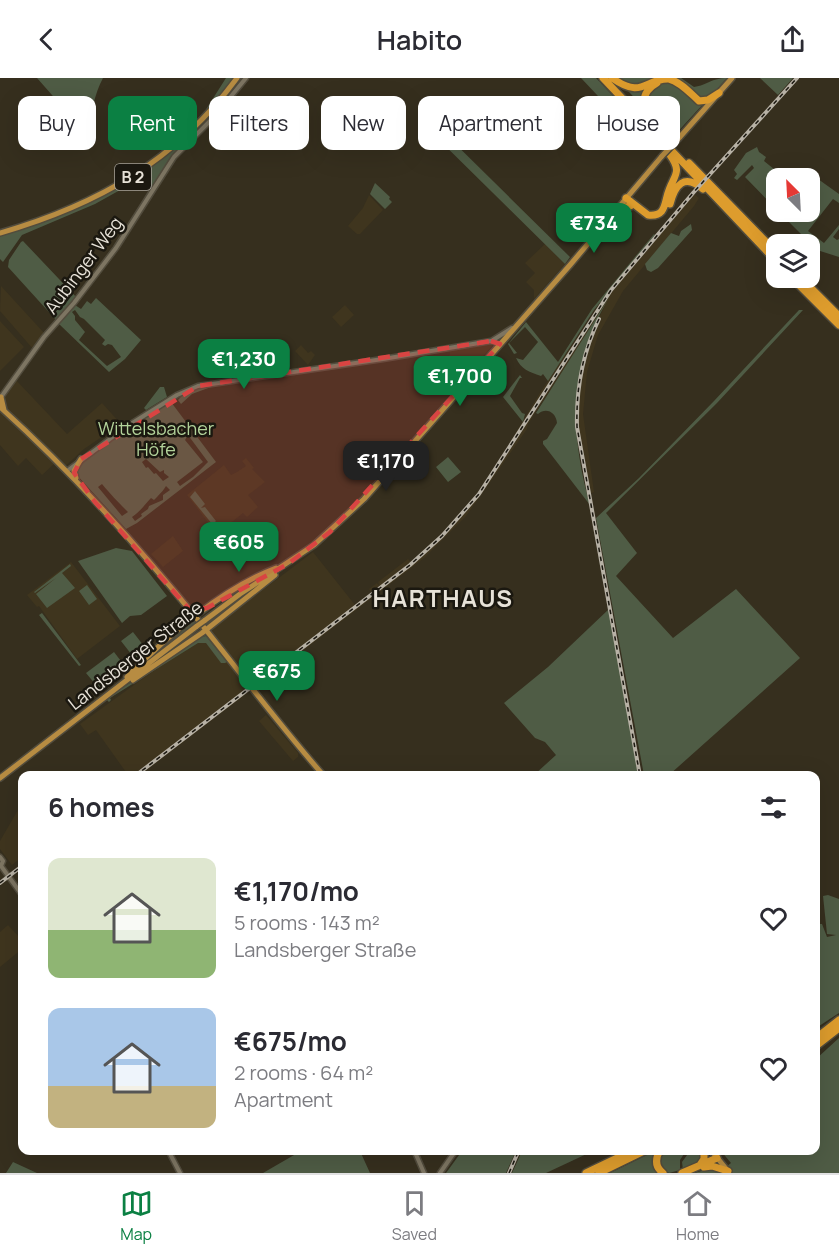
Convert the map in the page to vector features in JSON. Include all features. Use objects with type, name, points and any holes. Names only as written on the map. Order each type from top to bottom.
[{"type":"highway","points":[[603,78],[621,96]]},
{"type":"highway","points":[[611,78],[626,96]]},
{"type":"highway","points":[[611,78],[633,88],[656,80],[676,81],[705,109]]},
{"type":"highway","points":[[646,96],[650,88],[666,81],[696,100],[708,100],[719,93]]},
{"type":"highway","points":[[611,214],[621,208],[634,207],[648,215],[661,212],[677,173],[675,161],[668,150]]},
{"type":"highway","points":[[672,150],[766,251]]},
{"type":"highway","points":[[674,150],[766,243]]},
{"type":"highway","points":[[624,199],[646,218],[661,216],[668,209],[674,190],[685,182],[695,183],[717,200]]},
{"type":"highway","points":[[802,288],[839,325]]},
{"type":"highway","points":[[811,288],[839,316]]},
{"type":"highway","points":[[820,1029],[839,1019]]},
{"type":"highway","points":[[820,1035],[839,1019]]},
{"type":"highway","points":[[820,1043],[839,1028]]},
{"type":"highway","points":[[586,1173],[624,1155]]},
{"type":"highway","points":[[599,1173],[636,1155]]},
{"type":"highway","points":[[658,1155],[656,1161],[663,1173]]},
{"type":"highway","points":[[701,1167],[704,1155]]},
{"type":"highway","points":[[689,1173],[718,1160]]},
{"type":"highway","points":[[682,1173],[712,1166],[729,1172]]},
{"type":"main road","name":"B 2","points":[[0,233],[87,202],[136,175],[186,136],[214,107],[237,78]]},
{"type":"main road","name":"Landsberger Straße","points":[[0,778],[197,626],[330,532],[364,499],[732,78]]},
{"type":"main road","points":[[0,396],[2,410],[67,471],[95,502],[195,616],[320,771]]},
{"type":"main road","points":[[81,459],[74,473],[95,502]]},
{"type":"main road","points":[[118,687],[195,616],[263,573],[283,566]]},
{"type":"main road","points":[[118,687],[141,675],[196,638],[283,566]]},
{"type":"main road","points":[[189,609],[198,611],[207,608]]},
{"type":"main road","points":[[186,624],[189,609]]},
{"type":"main road","points":[[212,637],[212,629],[216,623]]},
{"type":"main road","points":[[196,638],[212,637]]},
{"type":"main road","points":[[714,1155],[729,1172]]},
{"type":"street","name":"Aubinger Weg","points":[[0,396],[116,248],[174,158],[214,117],[246,78]]},
{"type":"street","points":[[67,471],[126,427],[177,395],[198,386],[491,341],[515,326]]},
{"type":"street","points":[[491,341],[500,344]]},
{"type":"street","points":[[0,857],[3,861],[0,867],[18,890]]},
{"type":"street","points":[[171,1155],[180,1173]]},
{"type":"street","points":[[416,1155],[424,1173]]},
{"type":"street","points":[[441,1173],[453,1155]]},
{"type":"highlighted area","points":[[491,341],[500,344],[330,532],[288,564],[207,608],[189,609],[95,502],[74,473],[81,459],[198,386]]},
{"type":"shaded area","points":[[692,192],[699,198],[623,291],[598,335],[587,372],[583,414],[594,492],[587,495],[576,427],[576,393],[584,353],[605,306],[528,424],[527,429],[466,516],[424,558],[145,771],[125,771],[96,730],[88,735],[80,724],[313,552],[355,605],[372,593],[369,589],[377,583],[380,587],[378,582],[408,559],[411,562],[425,551],[453,523],[485,484],[541,391],[610,289]]},
{"type":"shaded area","points":[[369,195],[383,210],[360,234],[357,234],[348,226],[363,208]]},
{"type":"shaded area","points":[[545,244],[565,264],[534,299],[534,290],[526,282],[535,273],[525,263]]},
{"type":"shaded area","points":[[1,286],[45,334],[33,349],[0,311]]},
{"type":"shaded area","points":[[345,305],[354,315],[341,327],[332,317]]},
{"type":"shaded area","points":[[0,321],[24,347],[0,371]]},
{"type":"shaded area","points":[[492,344],[466,376],[448,357],[450,351]]},
{"type":"shaded area","points":[[301,345],[308,353],[311,351],[315,355],[308,365],[295,351]]},
{"type":"shaded area","points":[[15,379],[67,434],[102,403],[121,424],[84,449],[60,471],[54,464],[42,475],[26,458],[18,466],[0,445],[0,396]]},
{"type":"shaded area","points":[[246,458],[254,468],[252,469],[265,482],[248,495],[258,507],[247,517],[243,513],[217,534],[187,495],[224,465],[231,475],[237,472],[246,466],[242,461]]},
{"type":"shaded area","points":[[173,536],[183,551],[163,567],[151,554]]},
{"type":"shaded area","points":[[71,562],[120,626],[77,659],[39,606],[37,607],[27,595]]},
{"type":"shaded area","points":[[266,715],[298,753],[298,757],[293,761],[259,721]]},
{"type":"shaded area","points":[[18,810],[18,860],[12,865],[0,849],[0,841]]},
{"type":"shaded area","points":[[8,925],[18,936],[18,952],[0,967],[0,932]]},
{"type":"green space","points":[[37,78],[103,78],[95,96],[53,96]]},
{"type":"green space","points":[[226,78],[235,78],[220,96],[215,96]]},
{"type":"green space","points":[[238,78],[243,78],[229,96],[221,96]]},
{"type":"green space","points":[[581,78],[596,78],[613,96],[598,96]]},
{"type":"green space","points":[[616,78],[681,78],[694,87],[727,78],[680,129],[680,96],[633,96]]},
{"type":"green space","points":[[760,78],[793,78],[778,95]]},
{"type":"green space","points":[[209,109],[209,120],[197,132],[197,122]]},
{"type":"green space","points":[[757,147],[759,152],[766,157],[764,161],[773,168],[766,168],[766,199],[745,177],[754,168],[752,165],[737,180],[734,178],[737,174],[734,170],[746,153]]},
{"type":"green space","points":[[170,150],[179,150],[151,190],[138,180],[95,204],[22,235],[3,262],[0,259],[0,235],[79,208],[140,175]]},
{"type":"green space","points":[[449,150],[461,150],[570,257],[565,264]]},
{"type":"green space","points":[[820,180],[839,194],[839,203],[833,199],[820,216]]},
{"type":"green space","points":[[375,183],[390,197],[392,202],[385,209],[370,194]]},
{"type":"green space","points":[[627,208],[631,209],[607,227],[507,341],[566,270],[605,228]]},
{"type":"green space","points":[[789,222],[815,222],[808,231],[812,234],[801,234]]},
{"type":"green space","points":[[691,224],[692,230],[658,268],[651,272],[647,270],[645,264],[671,233],[679,236],[681,231]]},
{"type":"green space","points":[[839,225],[833,237],[839,239],[839,257],[820,251],[820,240],[824,243]]},
{"type":"green space","points":[[654,234],[594,310],[548,381],[543,374],[541,376],[533,373],[520,365],[516,358],[523,360],[538,342],[525,327],[509,343],[517,353],[514,354],[508,344],[526,322],[558,362],[592,309]]},
{"type":"green space","points":[[23,241],[77,298],[57,321],[8,267],[9,260]]},
{"type":"green space","points":[[610,296],[587,347],[580,372],[577,398],[578,451],[590,505],[543,444],[557,423],[555,416],[547,411],[536,413]]},
{"type":"green space","points":[[96,298],[141,340],[125,359],[109,372],[59,324],[75,305],[81,309],[87,301],[91,304]],"holes":[[[75,310],[105,340],[102,344],[112,345],[121,357],[107,366],[79,340],[85,332],[75,320],[72,312]]]},
{"type":"green space","points":[[799,310],[803,310],[717,403],[606,513],[637,553],[616,576],[673,638],[736,589],[800,658],[673,771],[643,771],[596,518],[639,478]]},
{"type":"green space","points":[[520,375],[522,378],[510,396],[525,414],[523,422],[503,397]]},
{"type":"green space","points":[[268,378],[219,384],[192,394],[181,404],[178,400],[185,394],[207,385]]},
{"type":"green space","points":[[160,387],[164,387],[167,397],[146,410],[144,408]]},
{"type":"green space","name":"Wittelsbacher Höfe","points":[[171,402],[216,462],[126,529],[75,473],[82,463],[105,444]],"holes":[[[188,435],[208,462],[180,486],[177,482],[203,462],[185,440]],[[146,459],[160,472],[164,470],[169,477],[163,481],[142,462]],[[102,484],[128,512],[122,516],[98,487]],[[166,486],[170,490],[163,495],[163,500],[149,506],[135,521],[132,517],[151,498],[154,500]]]},
{"type":"green space","points":[[448,457],[461,472],[448,482],[436,467]]},
{"type":"green space","points":[[195,491],[205,504],[201,508],[205,507],[216,521],[214,523],[217,530],[190,497]]},
{"type":"green space","points":[[116,548],[132,551],[167,596],[141,615],[130,616],[122,623],[78,561]]},
{"type":"green space","points":[[70,564],[71,566],[62,573],[75,588],[47,608],[36,594],[56,578],[34,592]]},
{"type":"green space","points":[[87,585],[97,599],[89,605],[79,591]]},
{"type":"green space","points":[[609,609],[638,771],[538,771],[556,755],[545,742],[535,738],[504,703],[548,667]]},
{"type":"green space","points":[[42,613],[81,665],[79,666],[39,615]]},
{"type":"green space","points":[[194,621],[196,624],[134,672]]},
{"type":"green space","points":[[133,632],[147,650],[135,659],[121,641]]},
{"type":"green space","points":[[206,636],[227,662],[221,663],[206,643],[198,643],[110,698],[109,702],[106,699],[200,637]]},
{"type":"green space","points":[[114,652],[127,669],[100,690],[86,673]]},
{"type":"green space","points":[[828,895],[839,899],[839,1013],[820,1025],[820,924],[827,937],[836,935],[827,934],[823,896]]},
{"type":"green space","points":[[839,1038],[839,1173],[694,1173],[713,1168],[722,1170],[731,1163],[724,1155],[820,1155],[820,1055]]},
{"type":"green space","points":[[294,1155],[362,1155],[370,1173],[263,1173]]},
{"type":"green space","points":[[459,1155],[514,1155],[506,1173],[446,1173]]},
{"type":"green space","points":[[520,1155],[584,1155],[546,1173],[512,1173]]},
{"type":"green space","points":[[647,1155],[658,1155],[660,1173],[610,1173]]},
{"type":"green space","points":[[659,1155],[683,1155],[680,1160],[680,1170],[669,1173],[661,1168]]},
{"type":"green space","points":[[687,1155],[701,1155],[699,1161],[683,1170],[682,1162]]},
{"type":"green space","points":[[13,1162],[37,1173],[6,1173]]},
{"type":"railway","points":[[142,771],[410,565],[442,536],[479,494],[611,290],[693,193],[797,78]]},
{"type":"railway","points":[[599,319],[588,345],[581,372],[577,427],[639,771]]},
{"type":"railway","points":[[0,883],[18,869]]},
{"type":"railway","points":[[509,1173],[517,1155]]},
{"type":"district","name":"HARTHAUS","points":[[443,597]]}]
